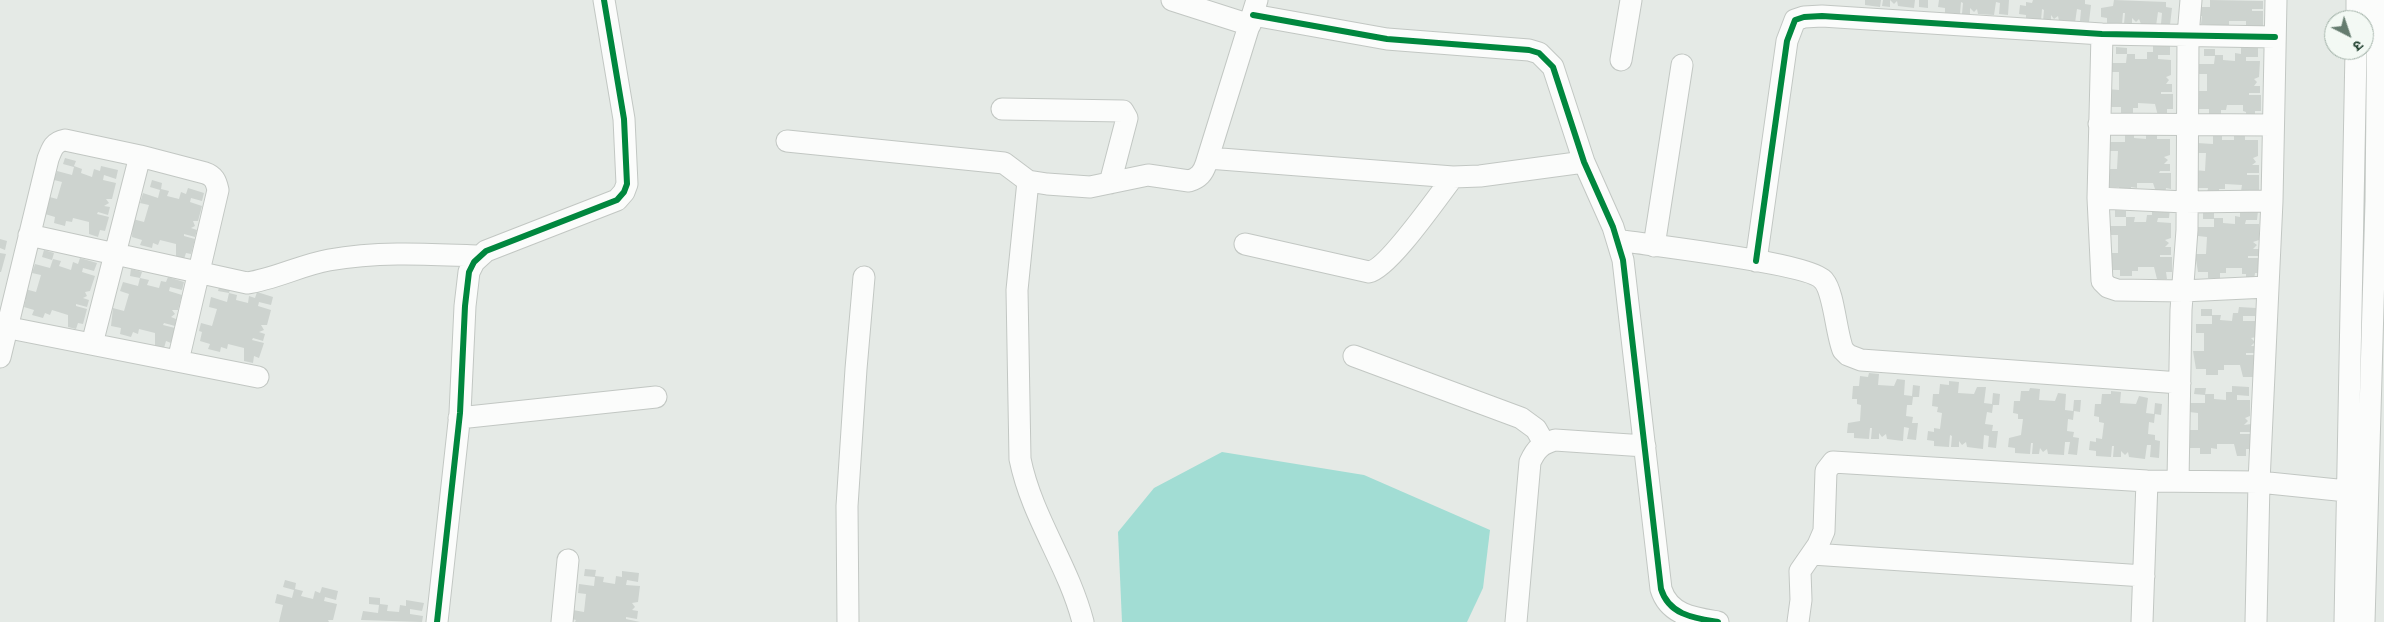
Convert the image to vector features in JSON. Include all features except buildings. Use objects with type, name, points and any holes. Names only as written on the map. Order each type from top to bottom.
[{"type":"street","points":[[29,235],[247,283],[265,280],[296,268],[362,255],[391,253],[479,256],[500,245],[617,200],[624,192],[628,176],[624,120],[604,0]]},
{"type":"street","points":[[1172,0],[1386,39],[1529,50],[1539,53],[1553,67],[1584,162],[1617,240],[1626,284],[1637,395],[1663,596],[1668,605],[1687,616],[1718,622]]},
{"type":"street","points":[[1621,60],[1631,0]]},
{"type":"street","points":[[2178,481],[2183,291],[2187,230],[2185,202],[2190,0]]},
{"type":"street","points":[[2256,622],[2258,482],[2272,201],[2276,0]]},
{"type":"street","points":[[2364,622],[2375,220],[2378,0]]},
{"type":"street","points":[[786,141],[1004,163],[1028,181],[1084,187],[1148,175],[1189,181],[1195,179],[1204,170],[1253,14]]},
{"type":"street","points":[[1756,261],[1787,41],[1795,20],[1804,17],[1822,16],[2102,34],[2275,37]]},
{"type":"street","points":[[2102,34],[2098,198],[2102,281],[2108,287],[2124,290],[2183,291],[2267,287]]},
{"type":"street","points":[[2345,622],[2365,567],[2347,491],[2356,60]]},
{"type":"street","points":[[1654,246],[1682,65]]},
{"type":"street","points":[[1002,109],[1123,111],[1127,118],[1110,183]]},
{"type":"street","points":[[2099,124],[2187,123],[2273,125]]},
{"type":"street","points":[[0,357],[3,327],[48,159],[52,147],[57,142],[65,140],[140,156],[205,173],[212,176],[216,182],[218,190],[197,273],[178,361]]},
{"type":"street","points":[[92,344],[140,156]]},
{"type":"street","points":[[1208,158],[1453,177],[1480,176],[1584,162]]},
{"type":"street","points":[[1245,244],[1369,272],[1375,271],[1390,258],[1453,177]]},
{"type":"street","points":[[1028,181],[1017,290],[1020,459],[1026,486],[1035,510],[1073,586],[1083,622]]},
{"type":"street","points":[[2098,198],[2185,202],[2272,201]]},
{"type":"street","points":[[2352,220],[2375,220]]},
{"type":"street","points":[[1617,240],[1756,261],[1818,274],[1824,280],[1843,350],[1855,359],[2180,382]]},
{"type":"street","points":[[437,622],[459,418],[469,272],[479,256]]},
{"type":"street","points":[[848,622],[847,506],[864,277]]},
{"type":"street","points":[[3,327],[258,377]]},
{"type":"street","points":[[1354,356],[1521,418],[1536,429],[1544,443]]},
{"type":"street","points":[[459,418],[656,397]]},
{"type":"street","points":[[1516,622],[1530,462],[1535,450],[1544,443],[1555,440],[1645,446]]},
{"type":"street","points":[[1798,622],[1801,600],[1800,571],[1812,554],[1824,531],[1826,472],[1833,462],[2147,481],[2258,482],[2347,491]]},
{"type":"street","points":[[2142,622],[2147,481]]},
{"type":"street","points":[[1812,554],[2144,576]]},
{"type":"street","points":[[562,622],[568,560]]},
{"type":"water","points":[[1222,452],[1364,475],[1490,530],[1483,588],[1467,622],[1122,622],[1118,532],[1154,488]]},
{"type":"cycle path","points":[[437,622],[460,413],[465,306],[469,272],[474,262],[486,251],[617,200],[624,192],[627,184],[624,119],[604,0]]},
{"type":"cycle path","points":[[1253,15],[1387,39],[1529,50],[1539,53],[1553,67],[1584,162],[1613,227],[1623,260],[1661,589],[1665,598],[1676,610],[1692,617],[1718,622]]},
{"type":"cycle path","points":[[1756,261],[1787,41],[1795,20],[1804,17],[1822,16],[2102,34],[2275,37]]}]
